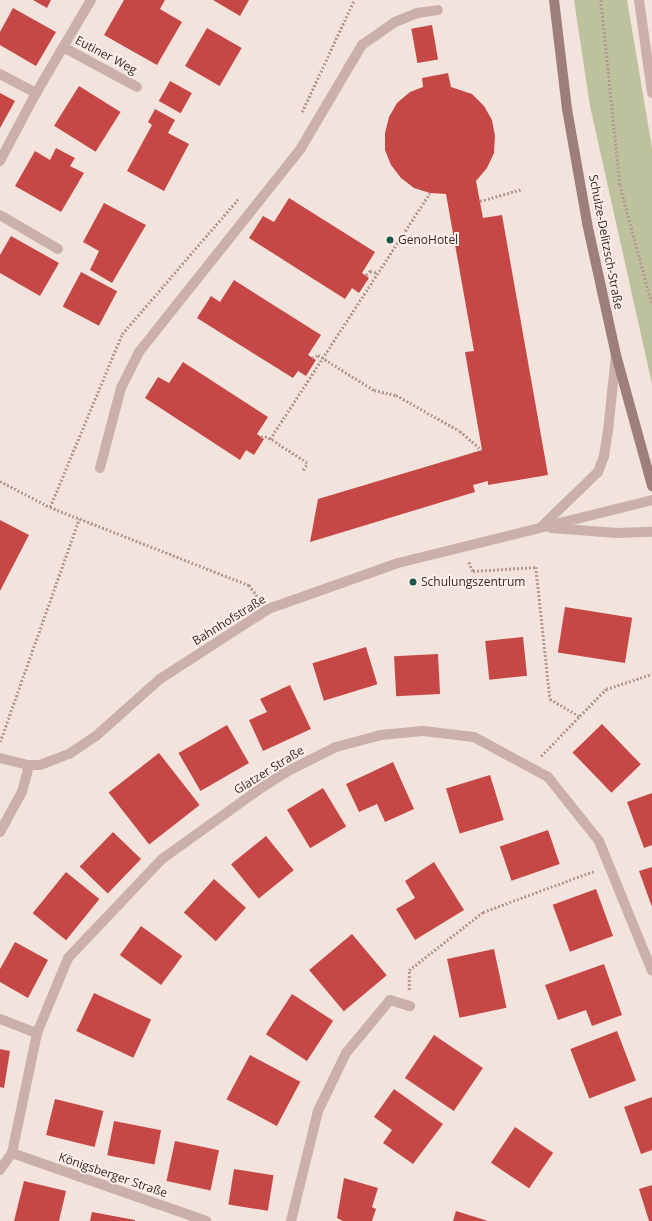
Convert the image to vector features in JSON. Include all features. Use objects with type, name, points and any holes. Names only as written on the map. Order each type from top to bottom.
[{"type":"main road","name":"Schulze-Delitzsch-Straße","points":[[554,0],[567,109],[587,224],[616,355],[652,486]]},
{"type":"street","name":"Eutiner Weg","points":[[0,161],[36,93],[91,0]]},
{"type":"street","points":[[639,0],[652,93]]},
{"type":"street","points":[[100,468],[121,388],[139,352],[301,148],[362,45],[395,22],[417,13],[438,10]]},
{"type":"street","name":"Eutiner Weg","points":[[63,47],[137,87]]},
{"type":"street","points":[[0,74],[36,93]]},
{"type":"street","points":[[0,215],[58,249]]},
{"type":"street","points":[[541,527],[598,472],[604,456],[608,431],[616,355]]},
{"type":"street","name":"Bahnhofstraße","points":[[29,765],[46,763],[69,754],[96,736],[160,679],[268,609],[398,563],[652,500]]},
{"type":"street","points":[[541,527],[617,533],[652,532]]},
{"type":"street","name":"Glatzer Straße","points":[[12,1153],[37,1033],[68,958],[162,859],[292,769],[336,747],[381,735],[423,731],[474,738],[548,777],[599,841],[652,971]]},
{"type":"street","points":[[0,758],[29,765],[22,792],[0,832]]},
{"type":"street","points":[[291,1221],[318,1112],[346,1052],[390,1000],[410,1006]]},
{"type":"street","points":[[0,1019],[37,1033]]},
{"type":"street","points":[[0,1170],[12,1153]]},
{"type":"street","name":"Königsberger Straße","points":[[12,1153],[206,1221]]},
{"type":"path","points":[[600,0],[620,184],[652,304]]},
{"type":"path","points":[[480,201],[522,189]]},
{"type":"path","points":[[270,438],[430,194]]},
{"type":"path","points":[[366,275],[370,271],[378,274]]},
{"type":"path","points":[[312,358],[318,355],[323,357],[374,390],[396,395],[460,431],[482,450]]},
{"type":"path","points":[[261,437],[270,438],[307,463],[303,470]]},
{"type":"path","points":[[0,481],[79,519],[249,585]]},
{"type":"path","points":[[0,742],[79,519]]},
{"type":"path","points":[[462,547],[473,571],[536,567],[550,698],[580,716]]},
{"type":"path","points":[[530,767],[606,689],[652,674]]},
{"type":"path","points":[[410,1006],[409,970],[483,912],[609,865]]},
{"type":"green space","points":[[574,0],[627,0],[652,148],[652,384],[590,106]]},
{"type":"building","points":[[33,0],[51,0],[47,8]]},
{"type":"building","points":[[124,0],[165,0],[160,9],[182,22],[157,65],[104,35]]},
{"type":"building","points":[[213,0],[249,0],[240,16]]},
{"type":"building","points":[[13,8],[56,32],[36,66],[0,45],[0,32]]},
{"type":"building","points":[[432,25],[438,59],[417,63],[411,29]]},
{"type":"building","points":[[207,28],[242,48],[220,86],[185,66]]},
{"type":"building","points":[[448,73],[451,87],[472,94],[484,106],[492,120],[495,136],[494,153],[487,168],[476,181],[483,218],[502,215],[548,475],[488,485],[488,481],[473,485],[475,492],[310,542],[318,499],[482,450],[465,352],[474,351],[446,194],[430,193],[414,188],[401,178],[391,165],[385,150],[385,133],[389,117],[397,103],[410,92],[423,87],[422,78]]},
{"type":"building","points":[[170,81],[192,93],[181,113],[159,101]]},
{"type":"building","points":[[79,86],[121,112],[96,152],[54,126]]},
{"type":"building","points":[[0,93],[15,101],[0,128]]},
{"type":"building","points":[[155,109],[175,120],[168,133],[189,144],[164,191],[127,171],[152,125],[148,122]]},
{"type":"building","points":[[56,148],[75,158],[70,166],[84,173],[61,212],[15,186],[35,151],[50,160]]},
{"type":"building","points":[[289,198],[375,252],[362,273],[369,278],[359,293],[352,288],[345,299],[249,238],[263,216],[274,222]]},
{"type":"building","points":[[104,203],[146,225],[112,283],[90,270],[99,251],[83,242]]},
{"type":"building","points":[[11,236],[59,263],[40,296],[0,273],[0,255]]},
{"type":"building","points":[[81,272],[117,291],[99,326],[63,306]]},
{"type":"building","points":[[234,280],[321,335],[308,355],[316,360],[306,376],[298,371],[293,378],[197,318],[211,296],[220,302]]},
{"type":"building","points":[[183,362],[268,417],[257,434],[264,439],[254,455],[246,450],[240,460],[145,398],[158,377],[169,383]]},
{"type":"building","points":[[0,520],[29,535],[0,591]]},
{"type":"building","points":[[565,607],[632,618],[625,663],[558,652]]},
{"type":"building","points":[[523,637],[527,676],[489,680],[485,641]]},
{"type":"building","points":[[366,647],[377,684],[324,701],[312,663]]},
{"type":"building","points":[[438,654],[440,694],[396,696],[394,656]]},
{"type":"building","points":[[290,685],[311,729],[263,751],[249,720],[267,712],[260,699]]},
{"type":"building","points":[[602,724],[641,764],[611,793],[573,752]]},
{"type":"building","points":[[227,725],[249,763],[201,791],[179,753]]},
{"type":"building","points":[[159,753],[200,805],[149,844],[109,792]]},
{"type":"building","points":[[393,762],[414,809],[385,822],[377,804],[359,812],[346,784]]},
{"type":"building","points":[[490,775],[504,820],[460,833],[446,788]]},
{"type":"building","points":[[323,788],[346,827],[310,848],[287,810]]},
{"type":"building","points":[[652,793],[652,845],[644,848],[627,802]]},
{"type":"building","points":[[548,830],[560,864],[511,881],[500,847]]},
{"type":"building","points":[[113,832],[141,859],[108,894],[80,867]]},
{"type":"building","points":[[266,836],[294,870],[259,899],[231,864]]},
{"type":"building","points":[[434,862],[464,910],[415,940],[396,909],[415,898],[405,881]]},
{"type":"building","points":[[652,867],[652,907],[639,871]]},
{"type":"building","points":[[66,872],[99,899],[66,940],[33,913]]},
{"type":"building","points":[[214,879],[246,908],[216,941],[184,912]]},
{"type":"building","points":[[596,889],[613,936],[570,952],[553,905]]},
{"type":"building","points":[[141,926],[182,956],[161,985],[120,955]]},
{"type":"building","points":[[352,934],[387,975],[344,1011],[309,970]]},
{"type":"building","points":[[15,942],[48,960],[28,998],[0,982],[0,969]]},
{"type":"building","points":[[494,949],[506,1008],[460,1018],[447,959]]},
{"type":"building","points":[[604,964],[622,1015],[592,1026],[586,1010],[558,1020],[545,985]]},
{"type":"building","points":[[94,993],[151,1020],[133,1058],[76,1031]]},
{"type":"building","points":[[292,994],[333,1021],[307,1061],[266,1034]]},
{"type":"building","points":[[617,1031],[636,1080],[589,1098],[570,1049]]},
{"type":"building","points":[[434,1035],[483,1068],[454,1111],[405,1078]]},
{"type":"building","points":[[0,1049],[10,1051],[4,1088],[0,1087]]},
{"type":"building","points":[[250,1055],[300,1082],[277,1126],[227,1099]]},
{"type":"building","points":[[394,1089],[443,1124],[413,1164],[383,1143],[392,1130],[374,1117]]},
{"type":"building","points":[[652,1097],[652,1150],[641,1154],[624,1107]]},
{"type":"building","points":[[55,1099],[104,1111],[95,1147],[46,1135]]},
{"type":"building","points":[[114,1121],[161,1130],[154,1165],[107,1155]]},
{"type":"building","points":[[515,1127],[553,1153],[529,1188],[491,1163]]},
{"type":"building","points":[[175,1141],[219,1150],[210,1190],[166,1181]]},
{"type":"building","points":[[234,1169],[274,1175],[268,1211],[228,1205]]},
{"type":"building","points":[[344,1178],[378,1188],[372,1207],[376,1209],[372,1221],[343,1221],[337,1218]]},
{"type":"building","points":[[24,1181],[66,1191],[59,1221],[14,1221]]},
{"type":"building","points":[[652,1185],[652,1221],[649,1221],[639,1189]]},
{"type":"building","points":[[456,1211],[488,1221],[453,1221]]},
{"type":"building","points":[[92,1212],[135,1220],[135,1221],[90,1221]]},
{"type":"place","name":"GenoHotel","points":[[390,240]]},
{"type":"place","name":"Schulungszentrum","points":[[413,582]]}]
